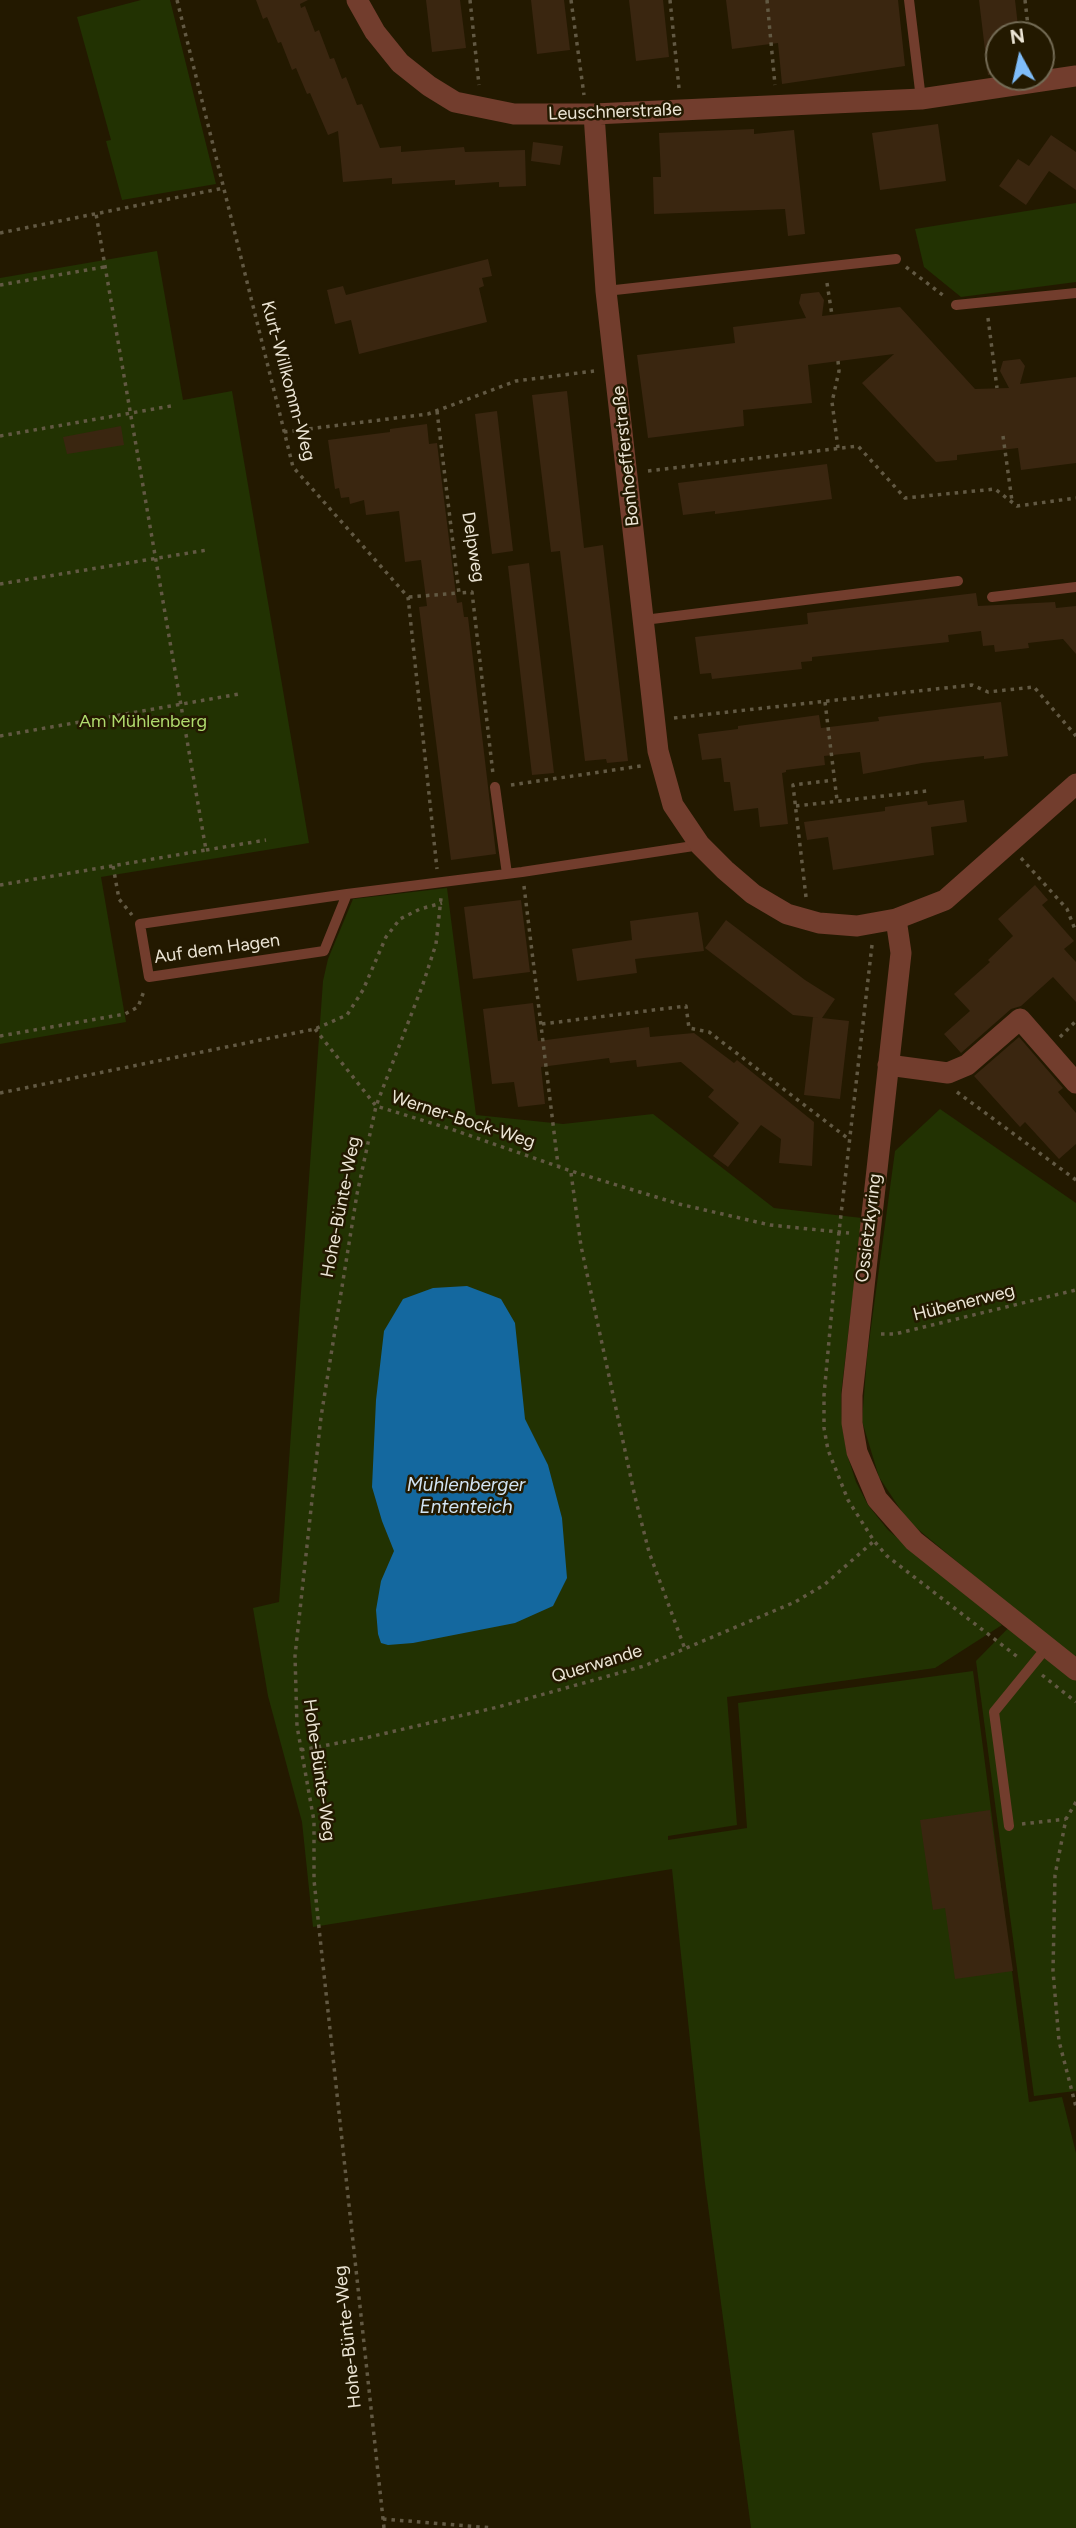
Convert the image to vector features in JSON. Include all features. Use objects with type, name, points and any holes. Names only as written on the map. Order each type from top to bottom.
[{"type":"street","name":"Leuschnerstraße","points":[[357,0],[376,32],[400,63],[429,86],[454,102],[514,114],[594,114],[921,99],[1076,76]]},
{"type":"street","name":"Bonhoefferstraße","points":[[594,114],[606,292],[617,368],[659,763],[673,805],[700,845],[724,870],[753,894],[787,914],[819,923],[857,926],[896,919]]},
{"type":"street","points":[[896,919],[945,900],[1076,784]]},
{"type":"street","name":"Ossietzkyring","points":[[896,919],[901,953],[852,1395],[852,1423],[857,1452],[877,1499],[914,1541],[1076,1670]]},
{"type":"street","points":[[888,1065],[948,1073],[967,1065],[1020,1019],[1076,1083]]},
{"type":"lane","points":[[909,0],[921,99]]},
{"type":"lane","points":[[606,292],[896,259]]},
{"type":"lane","points":[[956,305],[1076,293]]},
{"type":"lane","points":[[644,620],[958,581]]},
{"type":"lane","points":[[992,597],[1076,587]]},
{"type":"lane","points":[[495,787],[507,874]]},
{"type":"lane","points":[[522,872],[700,845]]},
{"type":"lane","name":"Auf dem Hagen","points":[[347,894],[324,951],[149,977],[140,925],[347,894],[522,872]]},
{"type":"lane","points":[[1009,1826],[995,1712],[1047,1647]]},
{"type":"path","name":"Kurt-Willkomm-Weg","points":[[177,0],[293,467],[408,597]]},
{"type":"path","points":[[470,0],[482,109]]},
{"type":"path","points":[[571,0],[584,99],[594,114]]},
{"type":"path","points":[[670,0],[680,110]]},
{"type":"path","points":[[767,0],[778,105]]},
{"type":"path","points":[[1025,0],[1027,21]]},
{"type":"path","points":[[0,233],[225,188]]},
{"type":"path","points":[[96,214],[206,850]]},
{"type":"path","points":[[896,259],[956,305]]},
{"type":"path","points":[[0,285],[104,267]]},
{"type":"path","points":[[825,267],[832,315]]},
{"type":"path","points":[[986,303],[997,388]]},
{"type":"path","points":[[838,362],[839,371],[832,402],[838,448]]},
{"type":"path","points":[[284,432],[438,411],[516,381],[617,368]]},
{"type":"path","points":[[0,436],[171,406]]},
{"type":"path","name":"Delpweg","points":[[438,411],[459,593],[472,592],[495,787]]},
{"type":"path","points":[[1003,436],[1012,503]]},
{"type":"path","points":[[627,472],[858,446],[905,498],[995,489],[1017,506],[1076,498]]},
{"type":"path","points":[[0,583],[207,550]]},
{"type":"path","points":[[0,1093],[315,1029],[347,1015],[363,989],[386,937],[400,919],[420,909],[442,903],[408,597],[459,593]]},
{"type":"path","points":[[655,720],[972,685],[988,692],[1034,687],[1076,736]]},
{"type":"path","points":[[0,736],[239,694]]},
{"type":"path","points":[[825,702],[837,801]]},
{"type":"path","points":[[495,787],[659,763]]},
{"type":"path","points":[[799,917],[806,894],[793,785],[835,780]]},
{"type":"path","points":[[796,806],[927,791]]},
{"type":"path","points":[[0,886],[266,840]]},
{"type":"path","points":[[1008,844],[1067,909],[1076,932]]},
{"type":"path","points":[[113,866],[119,899],[140,925]]},
{"type":"path","points":[[522,872],[558,1165]]},
{"type":"path","name":"Hohe-Bünte-Weg","points":[[384,2528],[314,1880],[314,1821],[301,1749],[295,1694],[295,1656],[321,1417],[352,1217],[376,1106],[424,984],[436,944],[442,903]]},
{"type":"path","points":[[839,1232],[874,924]]},
{"type":"path","points":[[0,1036],[125,1014],[138,1007],[149,977]]},
{"type":"path","points":[[542,1024],[686,1006],[689,1028],[709,1032],[850,1140]]},
{"type":"path","name":"Werner-Bock-Weg","points":[[315,1029],[376,1106],[570,1171],[679,1204],[769,1226],[868,1235]]},
{"type":"path","points":[[948,1073],[956,1091],[1076,1180]]},
{"type":"path","points":[[570,1171],[582,1246],[635,1497],[649,1552],[685,1649]]},
{"type":"path","name":"Hübenerweg","points":[[857,1332],[895,1334],[1076,1290]]},
{"type":"path","name":"Querwande","points":[[301,1749],[377,1735],[498,1707],[644,1666],[762,1617],[824,1585],[874,1541]]},
{"type":"path","points":[[1076,1802],[1066,1819],[1055,1875],[1053,1971],[1059,2041],[1076,2108]]},
{"type":"path","points":[[1009,1826],[1066,1819]]},
{"type":"path","points":[[383,2519],[494,2528]]},
{"type":"green space","points":[[141,0],[170,0],[216,184],[122,200],[106,141],[111,140],[77,17]]},
{"type":"green space","points":[[1076,203],[1076,282],[961,297],[924,267],[915,229]]},
{"type":"green space","name":"Am Mühlenberg","points":[[157,251],[183,400],[232,391],[309,843],[101,877],[126,1022],[0,1044],[0,278]]},
{"type":"green space","points":[[447,888],[476,1115],[563,1124],[653,1114],[774,1208],[862,1218],[841,1394],[842,1425],[856,1482],[868,1505],[888,1530],[1002,1625],[935,1668],[727,1697],[737,1825],[668,1836],[668,1840],[747,1828],[738,1703],[973,1671],[1029,2102],[1062,2097],[1076,2153],[1076,2528],[751,2528],[705,2183],[672,1869],[313,1927],[302,1822],[268,1696],[253,1608],[279,1602],[323,981],[328,959],[353,899]]},
{"type":"green space","points":[[940,1109],[1076,1203],[1076,2091],[1034,2096],[976,1661],[1021,1615],[908,1521],[879,1477],[862,1421],[867,1357],[895,1151]]},
{"type":"water","name":"Mühlenberger Ententeich","points":[[467,1286],[501,1299],[515,1323],[525,1419],[548,1465],[562,1518],[567,1578],[553,1606],[515,1623],[413,1643],[388,1645],[381,1643],[376,1610],[381,1581],[394,1551],[372,1487],[376,1400],[384,1331],[403,1299],[433,1288]]},
{"type":"building","points":[[256,0],[308,0],[300,4],[301,8],[305,6],[315,32],[319,30],[330,59],[334,58],[342,79],[346,77],[357,105],[362,104],[380,148],[401,146],[401,152],[464,147],[465,152],[525,150],[526,186],[499,187],[499,182],[455,185],[455,180],[392,184],[392,178],[343,182],[338,131],[328,135],[310,93],[307,94],[296,68],[292,70],[281,42],[278,43],[267,17],[263,19]]},
{"type":"building","points":[[426,0],[460,0],[466,48],[432,52]]},
{"type":"building","points":[[531,0],[564,0],[570,50],[537,54]]},
{"type":"building","points":[[629,0],[663,0],[669,57],[636,61]]},
{"type":"building","points":[[726,0],[898,0],[905,66],[782,84],[778,43],[732,49]]},
{"type":"building","points":[[979,0],[1015,0],[1017,21],[985,21],[985,50]]},
{"type":"building","points":[[938,124],[946,181],[880,190],[872,133]]},
{"type":"building","points":[[754,129],[754,134],[794,130],[805,234],[788,236],[785,209],[654,214],[653,177],[661,177],[659,133]]},
{"type":"building","points":[[1051,135],[1076,152],[1076,190],[1049,171],[1026,205],[999,186],[1018,159],[1029,166]]},
{"type":"building","points":[[533,142],[563,146],[560,165],[531,161]]},
{"type":"building","points":[[488,259],[492,276],[482,278],[484,286],[479,288],[487,322],[359,354],[351,320],[335,324],[327,290],[343,286],[346,295]]},
{"type":"building","points":[[819,292],[824,300],[822,316],[900,307],[975,389],[1009,388],[1000,371],[1003,361],[1020,359],[1025,366],[1020,384],[1076,377],[1076,463],[1021,470],[1018,448],[957,455],[957,460],[936,462],[862,383],[894,354],[808,365],[812,403],[743,410],[744,426],[648,438],[637,355],[735,343],[733,327],[806,318],[799,303],[801,294]]},
{"type":"building","points":[[567,391],[584,548],[603,545],[628,761],[585,761],[560,551],[551,552],[532,395]]},
{"type":"building","points":[[497,411],[513,551],[492,554],[475,414]]},
{"type":"building","points":[[427,424],[429,444],[437,443],[457,603],[462,602],[464,617],[468,617],[496,854],[451,860],[419,607],[427,606],[421,560],[405,562],[399,511],[366,515],[364,500],[350,504],[349,497],[341,498],[339,488],[335,489],[328,440]]},
{"type":"building","points":[[121,426],[124,445],[67,454],[63,437]]},
{"type":"building","points":[[827,464],[832,499],[715,514],[715,511],[683,515],[678,483]]},
{"type":"building","points":[[529,563],[554,773],[532,775],[508,566]]},
{"type":"building","points":[[976,593],[978,606],[1055,602],[1056,608],[1076,606],[1076,654],[1063,639],[1028,643],[1029,648],[995,652],[994,645],[983,646],[981,631],[948,635],[949,642],[812,657],[812,661],[801,662],[802,669],[712,679],[711,673],[700,674],[695,637],[808,624],[807,613]]},
{"type":"building","points":[[1001,702],[1008,756],[922,763],[863,774],[860,752],[824,756],[825,765],[786,770],[782,773],[788,824],[760,827],[758,808],[734,811],[730,782],[724,782],[721,758],[702,760],[698,734],[819,715],[821,728],[879,721],[878,717]]},
{"type":"building","points":[[964,800],[967,822],[931,827],[934,855],[833,870],[828,837],[807,840],[804,822],[885,811],[885,807],[927,801],[928,805]]},
{"type":"building","points":[[1035,885],[1048,900],[1042,905],[1074,941],[1064,949],[1076,962],[1076,1002],[1053,977],[961,1053],[944,1034],[970,1011],[954,994],[990,962],[988,960],[1013,936],[998,919]]},
{"type":"building","points":[[521,900],[530,972],[473,979],[464,907]]},
{"type":"building","points":[[698,912],[704,951],[635,959],[637,973],[577,981],[572,949],[632,940],[630,921]]},
{"type":"building","points":[[726,920],[805,980],[835,999],[822,1018],[793,1015],[705,948]]},
{"type":"building","points":[[533,1003],[538,1041],[649,1027],[650,1037],[694,1033],[734,1063],[737,1060],[814,1122],[812,1166],[779,1163],[781,1139],[761,1125],[728,1167],[713,1156],[739,1123],[708,1097],[714,1090],[681,1062],[637,1067],[636,1060],[610,1063],[609,1058],[541,1067],[545,1104],[518,1107],[514,1082],[492,1084],[483,1009]]},
{"type":"building","points":[[813,1017],[849,1021],[840,1099],[804,1095]]},
{"type":"building","points":[[1019,1037],[1063,1088],[1058,1092],[1076,1113],[1076,1144],[1059,1159],[1025,1122],[1020,1127],[974,1076]]},
{"type":"building","points":[[990,1810],[1013,1971],[955,1979],[945,1908],[933,1910],[920,1820]]}]
